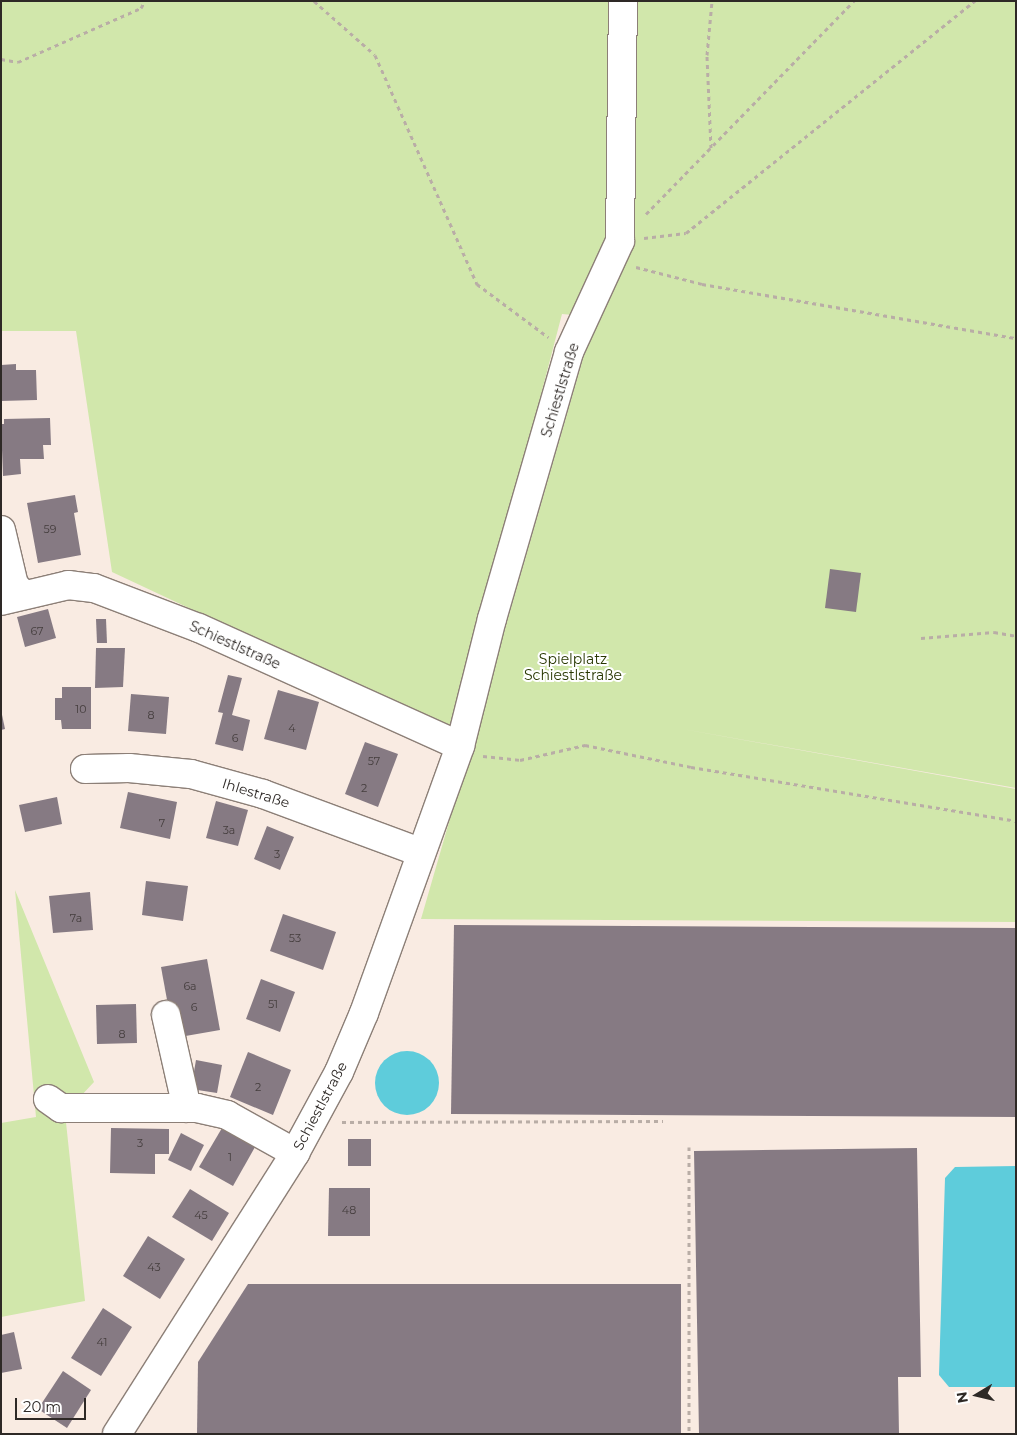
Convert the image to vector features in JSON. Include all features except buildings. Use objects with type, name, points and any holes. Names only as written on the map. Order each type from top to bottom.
[{"type":"street","name":"Schiestlstraße","points":[[118,1434],[295,1153],[321,1108],[364,1013],[420,852],[460,746],[492,619],[569,352],[616,250],[623,1]]},
{"type":"street","points":[[1,530],[14,585],[13,598]]},
{"type":"street","name":"Schiestlstraße","points":[[13,598],[68,585],[94,588],[199,628],[460,746]]},
{"type":"street","name":"Ihlestraße","points":[[85,769],[129,768],[191,774],[263,794],[420,852]]},
{"type":"street","points":[[166,1015],[192,1108]]},
{"type":"street","points":[[48,1099],[61,1108],[192,1108],[227,1116],[295,1153]]},
{"type":"path","points":[[1,59],[18,62],[141,8],[145,1]]},
{"type":"path","points":[[314,1],[375,55],[477,284],[569,352]]},
{"type":"path","points":[[711,148],[707,54],[712,1]]},
{"type":"path","points":[[616,250],[711,148],[854,1]]},
{"type":"path","points":[[616,250],[686,233],[975,1]]},
{"type":"path","points":[[616,250],[702,284],[1016,338]]},
{"type":"path","points":[[920,638],[994,632],[1016,636]]},
{"type":"path","points":[[460,746],[485,756],[520,760],[585,745],[691,766],[1016,821]]},
{"type":"path","points":[[321,1108],[339,1122],[663,1121]]},
{"type":"path","points":[[689,1147],[689,1434]]},
{"type":"green space","name":"Spielplatz Schiestlstraße","points":[[1,1],[1016,1],[1016,788],[677,728],[1016,789],[1016,922],[421,919],[595,317],[562,314],[453,732],[112,572],[76,331],[1,331]]},
{"type":"green space","points":[[15,890],[94,1082],[65,1113],[85,1301],[1,1317],[1,1123],[36,1117]]},
{"type":"water","points":[[407,1051],[419,1053],[430,1060],[437,1071],[439,1083],[437,1095],[430,1106],[419,1113],[407,1115],[395,1113],[384,1106],[377,1095],[375,1083],[377,1071],[384,1060],[395,1053]]},
{"type":"water","points":[[1016,1166],[1016,1387],[949,1387],[939,1375],[945,1178],[955,1167]]}]
